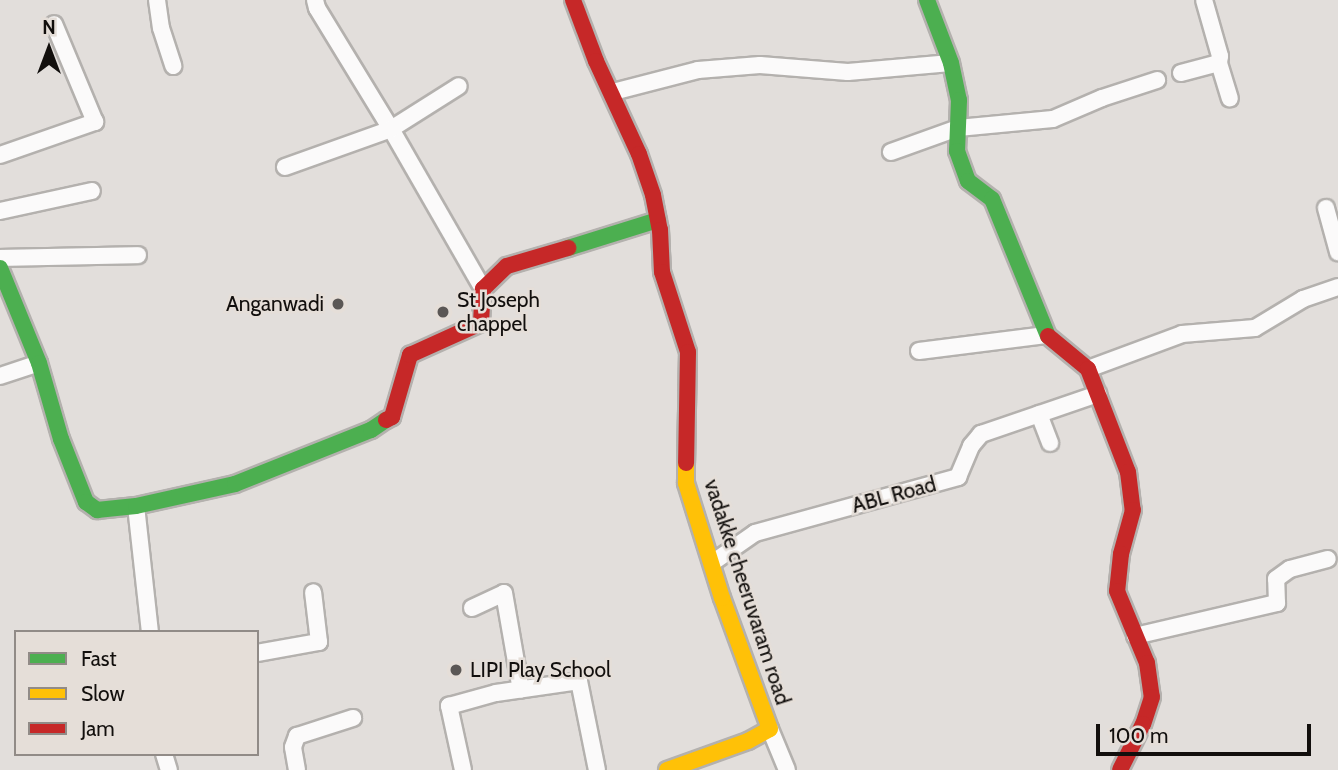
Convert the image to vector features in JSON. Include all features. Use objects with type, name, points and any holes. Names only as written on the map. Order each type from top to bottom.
[{"type":"street","points":[[157,0],[161,28],[173,66]]},
{"type":"street","points":[[0,268],[4,291],[39,363],[61,439],[86,502],[97,510],[136,506],[235,484],[371,430],[391,417],[410,355],[481,323],[483,289],[391,129],[317,8],[315,0]]},
{"type":"street","name":"vadakke cheeruvaram road","points":[[573,0],[596,61],[613,92],[639,154],[658,220],[662,272],[688,352],[686,483],[770,729],[748,741],[667,770]]},
{"type":"street","points":[[927,0],[951,63],[959,100],[957,150],[968,181],[992,199],[1046,335],[1088,369],[1125,465],[1133,510],[1121,554],[1117,591],[1147,663],[1152,697],[1143,724],[1120,770]]},
{"type":"street","points":[[1204,0],[1230,99]]},
{"type":"street","points":[[0,155],[96,122],[54,24]]},
{"type":"street","points":[[613,92],[698,70],[760,65],[848,72],[951,63]]},
{"type":"street","points":[[1181,73],[1219,63]]},
{"type":"street","points":[[891,152],[958,128],[1053,119],[1101,97],[1157,80]]},
{"type":"street","points":[[285,167],[391,129],[459,86]]},
{"type":"street","points":[[0,211],[92,191]]},
{"type":"street","points":[[1326,208],[1338,252]]},
{"type":"street","points":[[483,289],[507,266],[658,220]]},
{"type":"street","points":[[0,258],[138,255]]},
{"type":"street","points":[[1088,369],[1182,334],[1255,328],[1303,299],[1338,287]]},
{"type":"street","points":[[919,351],[1046,335]]},
{"type":"street","points":[[0,376],[39,363]]},
{"type":"street","name":"ABL Road","points":[[712,563],[755,533],[958,477],[971,446],[981,434],[1098,394]]},
{"type":"street","points":[[1039,414],[1050,443]]},
{"type":"street","points":[[136,506],[150,630]]},
{"type":"street","points":[[1135,636],[1277,603],[1276,579],[1290,569],[1328,559]]},
{"type":"street","points":[[259,653],[319,642],[313,592]]},
{"type":"street","points":[[472,608],[504,593],[520,690]]},
{"type":"street","points":[[463,770],[449,706],[520,690],[579,681],[597,770]]},
{"type":"street","points":[[297,770],[293,747],[297,736],[352,718]]},
{"type":"street","points":[[770,729],[787,770]]},
{"type":"traffic: fast","points":[[927,0],[951,63],[959,100],[957,151],[968,181],[992,199],[1048,336]]},
{"type":"traffic: fast","points":[[568,248],[658,220]]},
{"type":"traffic: fast","points":[[0,268],[39,363],[61,439],[86,502],[97,510],[136,506],[235,484],[371,430],[386,420]]},
{"type":"traffic: slow","points":[[667,770],[748,741],[770,729],[722,598],[686,483],[686,463]]},
{"type":"traffic: jam","points":[[573,0],[596,61],[639,154],[653,195],[660,230],[662,272],[688,352],[686,463]]},
{"type":"traffic: jam","points":[[386,420],[392,417],[410,355],[481,323],[483,289],[507,266],[568,248]]},
{"type":"traffic: jam","points":[[1048,336],[1088,369],[1128,472],[1133,510],[1121,554],[1117,591],[1147,663],[1152,697],[1143,724],[1120,770]]},
{"type":"place","name":"Anganwadi","points":[[338,304]]},
{"type":"place","name":"St Joseph chappel","points":[[443,312]]},
{"type":"place","name":"LIPI Play School","points":[[456,670]]}]
